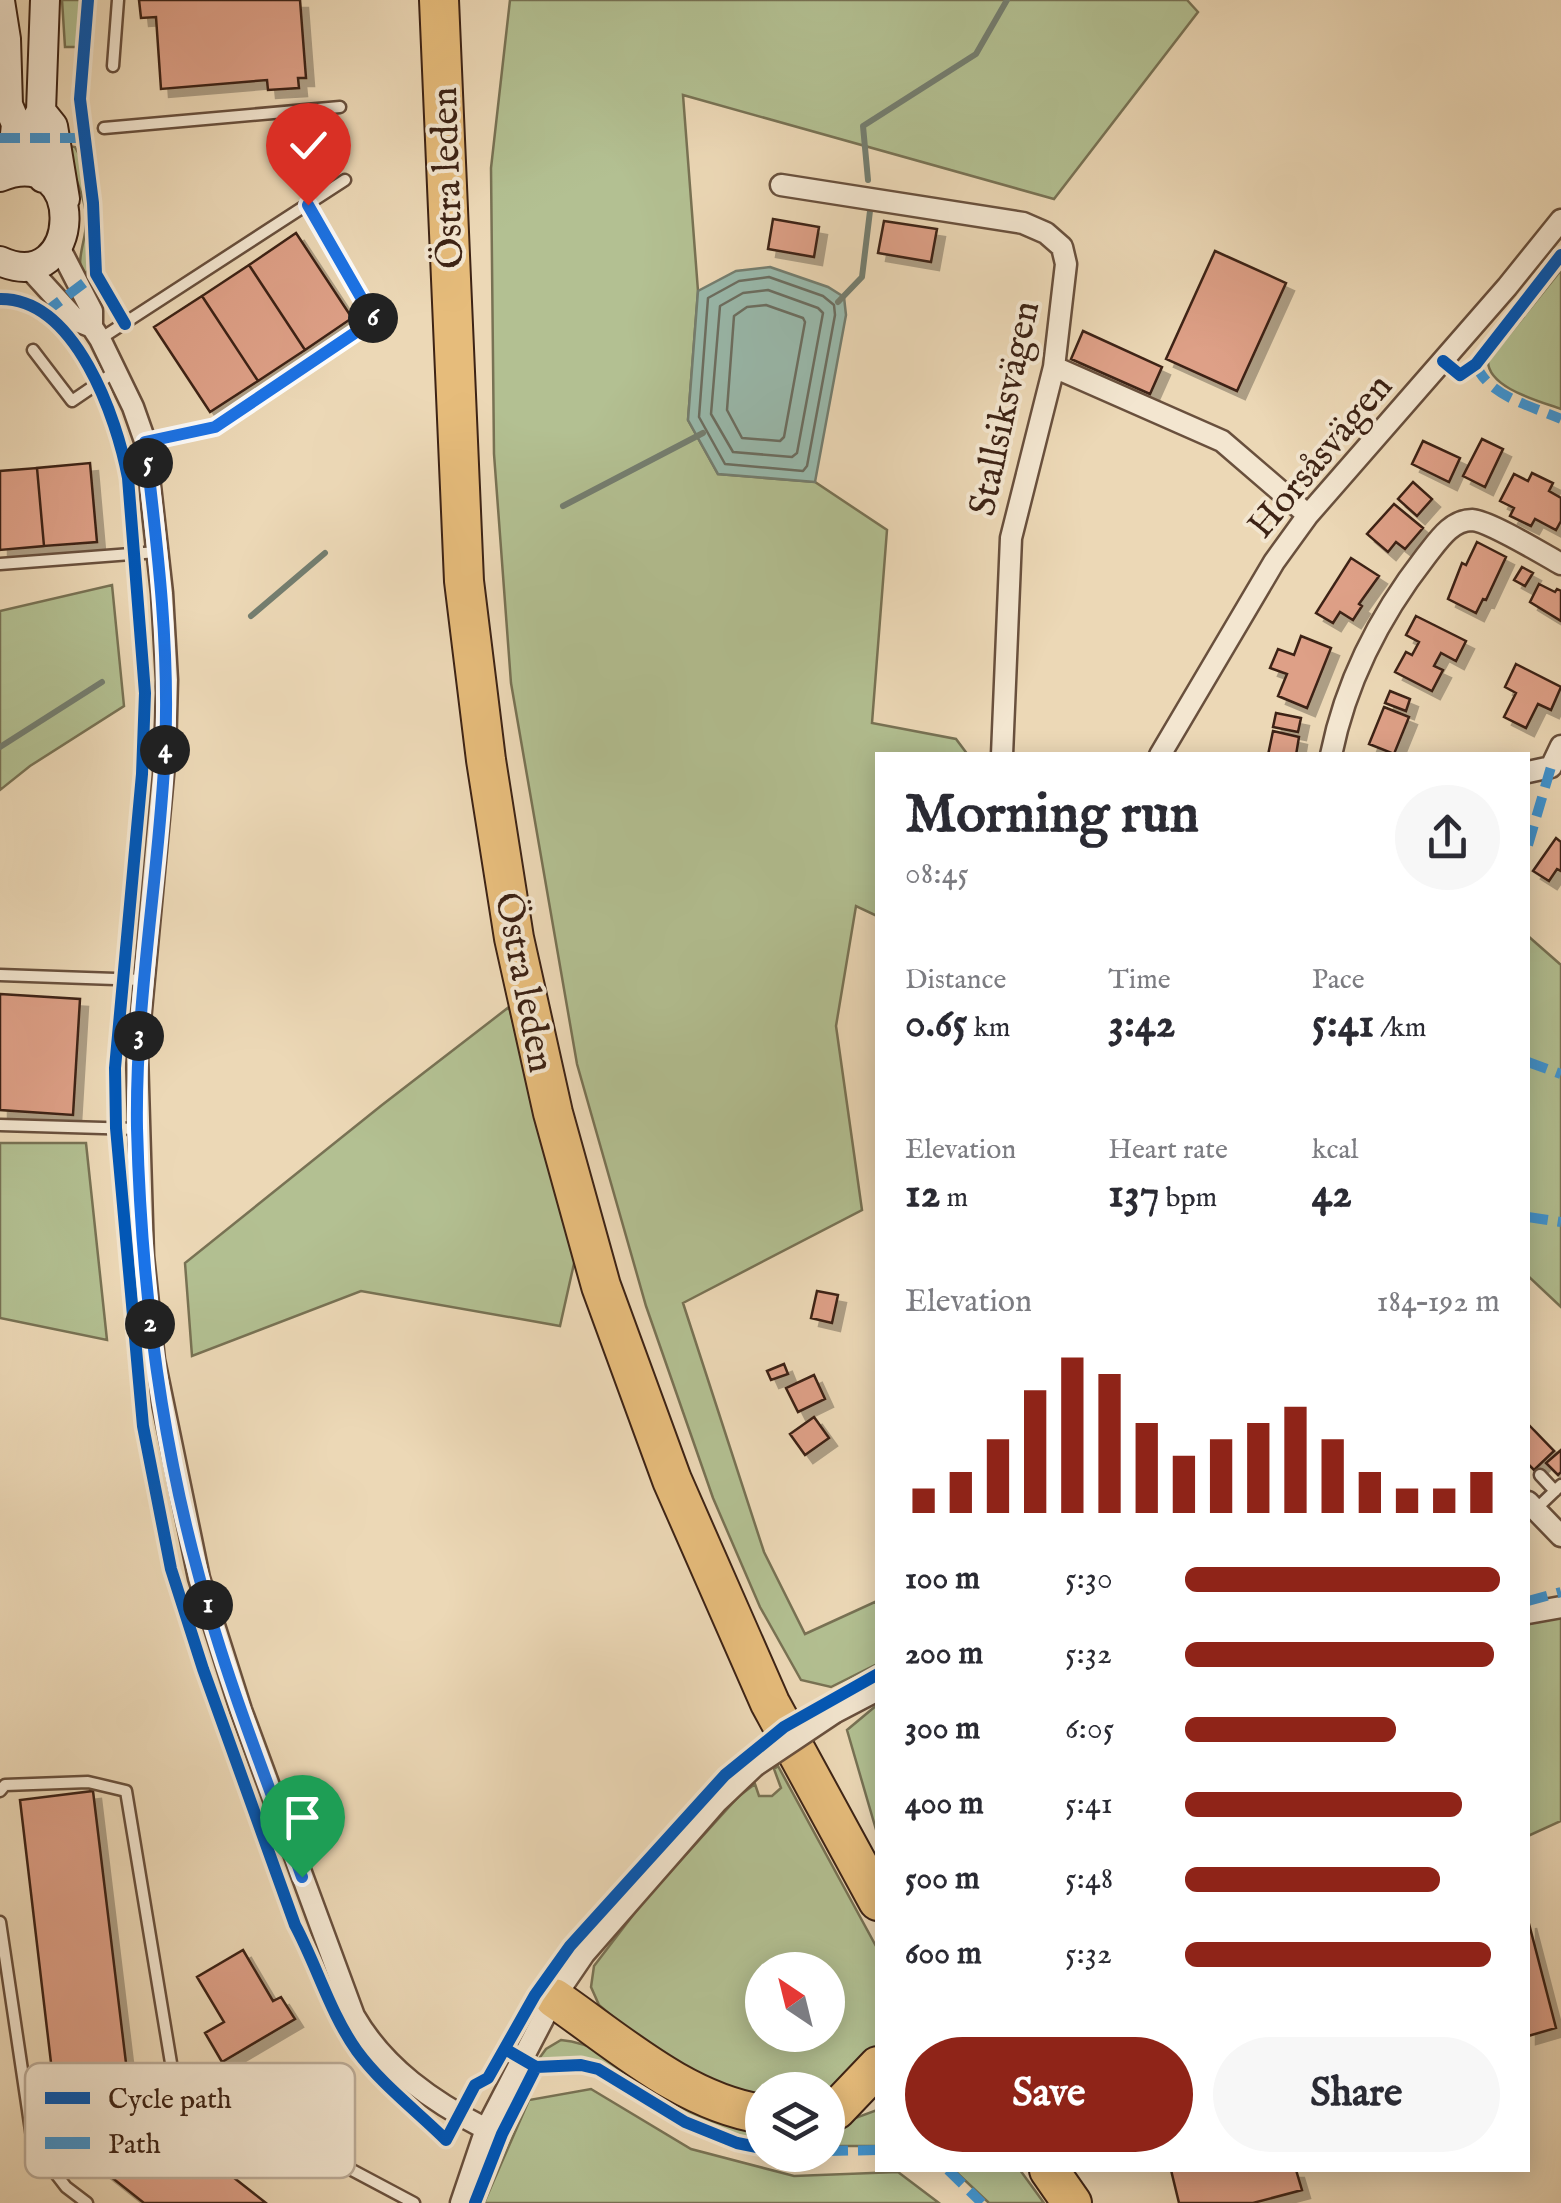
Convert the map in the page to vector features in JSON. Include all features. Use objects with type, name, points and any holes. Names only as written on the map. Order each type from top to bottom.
[{"type":"highway","name":"Östra leden","points":[[439,0],[464,581],[486,760],[514,938],[553,1113],[602,1286],[672,1480],[770,1703],[875,1902]]},
{"type":"highway","points":[[554,1998],[693,2092],[745,2112]]},
{"type":"highway","points":[[845,2098],[875,2069]]},
{"type":"highway","points":[[845,2107],[875,2101]]},
{"type":"highway","points":[[1050,2172],[1072,2203]]},
{"type":"highway","points":[[1073,2172],[1080,2203]]},
{"type":"street","points":[[45,0],[41,111],[32,126],[31,139],[34,160],[43,178],[61,196],[66,208]]},
{"type":"street","points":[[0,1],[6,39],[4,112],[16,124],[12,154],[2,176]]},
{"type":"street","points":[[8,264],[39,262],[58,246],[67,221],[65,182],[56,158],[53,126],[41,111]]},
{"type":"street","points":[[2,176],[18,172],[43,178]]},
{"type":"street","name":"Stallsiksvägen","points":[[780,184],[1023,224],[1046,233],[1062,246],[1066,264],[1054,367],[1011,538],[1002,752]]},
{"type":"street","name":"Horsåsvägen","points":[[1162,752],[1274,562],[1308,515],[1508,287],[1561,220]]},
{"type":"street","points":[[58,246],[92,310],[96,333],[117,371],[145,442],[158,552],[167,680],[165,754],[137,1052],[138,1129],[143,1256],[154,1360],[195,1562],[241,1710],[354,2016],[384,2057],[410,2081],[459,2116],[486,2129]]},
{"type":"street","points":[[8,264],[96,333]]},
{"type":"street","points":[[1054,367],[1222,441],[1308,515]]},
{"type":"street","points":[[1332,752],[1347,695],[1369,643],[1396,597],[1443,534],[1459,522],[1476,520],[1561,564]]},
{"type":"street","points":[[1530,772],[1556,772],[1561,746]]},
{"type":"street","points":[[1532,1506],[1561,1536]]},
{"type":"street","points":[[1530,1613],[1561,1606]]},
{"type":"street","points":[[461,2203],[486,2129],[577,1950],[756,1766],[834,1713],[875,1692]]},
{"type":"lane","points":[[113,66],[118,0]]},
{"type":"lane","points":[[104,128],[340,107]]},
{"type":"lane","points":[[96,333],[344,180]]},
{"type":"lane","points":[[145,442],[215,427],[374,320],[308,205]]},
{"type":"lane","points":[[34,350],[72,400],[117,371]]},
{"type":"lane","points":[[0,564],[158,552]]},
{"type":"lane","points":[[0,976],[144,980]]},
{"type":"lane","points":[[0,1125],[138,1129]]},
{"type":"lane","points":[[1532,1506],[1558,1488],[1540,1475]]},
{"type":"lane","points":[[0,1790],[5,1785],[88,1782],[126,1791],[171,2063]]},
{"type":"lane","points":[[0,1922],[25,2090]]},
{"type":"lane","points":[[355,2172],[414,2203]]},
{"type":"lane","points":[[59,2178],[87,2203]]},
{"type":"green space","points":[[62,0],[84,0],[77,47],[65,47]]},
{"type":"green space","points":[[510,0],[1187,0],[1198,12],[1054,199],[683,95],[698,291],[688,420],[718,474],[815,482],[887,530],[872,723],[956,739],[966,752],[875,752],[875,915],[856,906],[836,1026],[862,1210],[683,1303],[764,1552],[805,1634],[875,1602],[875,1665],[831,1687],[801,1680],[760,1607],[713,1498],[646,1306],[577,1064],[511,683],[494,454],[491,168]]},
{"type":"green space","points":[[64,145],[75,147],[82,160],[88,196],[90,268],[85,274],[80,266],[85,208]]},
{"type":"green space","points":[[1561,270],[1561,409],[1505,386],[1496,379],[1488,361]]},
{"type":"green space","points":[[112,585],[124,706],[30,766],[0,790],[0,611]]},
{"type":"green space","points":[[1530,938],[1561,965],[1561,1307],[1530,1278]]},
{"type":"green space","points":[[509,1007],[575,1259],[560,1326],[361,1291],[192,1356],[185,1263]]},
{"type":"green space","points":[[0,1143],[86,1143],[107,1340],[0,1318]]},
{"type":"green space","points":[[1561,1617],[1561,1821],[1530,1835],[1530,1624]]},
{"type":"green space","points":[[875,1707],[875,1826],[847,1730]]},
{"type":"green space","points":[[778,1766],[875,1944],[875,2051],[867,2068],[845,2084],[845,2072],[745,2072],[745,2097],[653,2051],[599,2005],[591,1987],[594,1966],[643,1902],[739,1796],[755,1784],[759,1796],[772,1796],[781,1788],[774,1769]]},
{"type":"green space","points":[[561,2040],[585,2045],[709,2117],[745,2129],[745,2140],[695,2122],[599,2066],[584,2061],[543,2064],[538,2060],[546,2049]]},
{"type":"green space","points":[[591,2089],[691,2149],[745,2163],[745,2172],[794,2176],[898,2172],[939,2203],[484,2203],[529,2100]]},
{"type":"green space","points":[[875,2111],[875,2146],[845,2146],[845,2122]]},
{"type":"green space","points":[[956,2172],[1021,2172],[1044,2203],[989,2203]]},
{"type":"water","points":[[770,267],[828,287],[844,297],[846,315],[815,482],[718,474],[688,420],[698,291],[736,271]]},
{"type":"building","points":[[139,0],[300,0],[306,78],[298,78],[299,88],[268,90],[267,80],[161,89],[156,17],[141,18]]},
{"type":"building","points":[[773,219],[819,227],[814,257],[768,249]]},
{"type":"building","points":[[884,221],[937,229],[931,262],[878,253]]},
{"type":"building","points":[[296,233],[352,318],[305,350],[249,265]]},
{"type":"building","points":[[1215,251],[1286,283],[1237,391],[1166,359]]},
{"type":"building","points":[[249,265],[305,350],[258,381],[202,296]]},
{"type":"building","points":[[202,296],[258,381],[210,412],[154,327]]},
{"type":"building","points":[[1083,331],[1162,367],[1150,394],[1071,359]]},
{"type":"building","points":[[1482,439],[1503,449],[1485,487],[1463,476]]},
{"type":"building","points":[[1423,441],[1460,458],[1449,482],[1412,464]]},
{"type":"building","points":[[90,463],[97,542],[44,546],[37,468]]},
{"type":"building","points":[[37,468],[44,546],[0,550],[0,471]]},
{"type":"building","points":[[1532,473],[1553,483],[1549,491],[1561,498],[1561,521],[1556,530],[1535,519],[1531,526],[1510,516],[1514,508],[1500,501],[1514,474],[1528,481]]},
{"type":"building","points":[[1413,482],[1432,499],[1417,516],[1398,499]]},
{"type":"building","points":[[1394,504],[1423,528],[1405,549],[1396,542],[1388,552],[1367,534]]},
{"type":"building","points":[[1477,542],[1506,557],[1476,613],[1448,599],[1462,563],[1466,565]]},
{"type":"building","points":[[1351,558],[1379,576],[1353,620],[1340,612],[1333,623],[1316,613]]},
{"type":"building","points":[[1522,567],[1533,573],[1525,586],[1514,580]]},
{"type":"building","points":[[1539,584],[1561,591],[1561,621],[1530,602]]},
{"type":"building","points":[[1416,616],[1466,641],[1456,661],[1441,653],[1434,666],[1443,670],[1432,691],[1395,672],[1406,652],[1412,655],[1419,642],[1406,635]]},
{"type":"building","points":[[1301,636],[1331,648],[1307,708],[1278,696],[1287,674],[1270,668],[1278,649],[1294,655]]},
{"type":"building","points":[[1516,664],[1561,687],[1551,710],[1538,704],[1526,728],[1504,717],[1516,693],[1505,687]]},
{"type":"building","points":[[1390,691],[1410,699],[1406,711],[1385,703]]},
{"type":"building","points":[[1384,707],[1409,717],[1395,752],[1369,744]]},
{"type":"building","points":[[1276,713],[1301,718],[1298,732],[1273,727]]},
{"type":"building","points":[[1273,731],[1299,737],[1296,752],[1269,752]]},
{"type":"building","points":[[1556,838],[1561,842],[1561,871],[1557,869],[1549,881],[1533,871]]},
{"type":"building","points":[[0,994],[80,999],[73,1115],[0,1110]]},
{"type":"building","points":[[817,1291],[838,1295],[832,1323],[811,1318]]},
{"type":"building","points":[[784,1364],[788,1374],[771,1380],[767,1371]]},
{"type":"building","points":[[814,1375],[825,1399],[798,1412],[786,1388]]},
{"type":"building","points":[[814,1417],[829,1438],[805,1455],[790,1434]]},
{"type":"building","points":[[1530,1426],[1554,1451],[1534,1470],[1530,1466]]},
{"type":"building","points":[[1561,1450],[1561,1472],[1558,1475],[1546,1463]]},
{"type":"building","points":[[93,1791],[126,2063],[51,2063],[20,1800]]},
{"type":"building","points":[[1530,1928],[1556,2028],[1530,2035]]},
{"type":"building","points":[[243,1950],[273,2001],[281,1997],[295,2019],[222,2062],[205,2033],[224,2022],[197,1977]]},
{"type":"building","points":[[1171,2172],[1297,2172],[1302,2190],[1253,2203],[1179,2203]]},
{"type":"building","points":[[112,2178],[234,2178],[266,2203],[144,2203]]},
{"type":"waterway","points":[[868,180],[863,126],[976,54],[1007,0]]},
{"type":"waterway","points":[[838,302],[862,277],[870,211]]},
{"type":"waterway","points":[[563,506],[703,433]]},
{"type":"waterway","points":[[251,616],[325,553]]},
{"type":"waterway","points":[[0,747],[102,682]]},
{"type":"marked path","points":[[0,138],[83,138]]},
{"type":"marked path","points":[[44,313],[96,274]]},
{"type":"marked path","points":[[1476,364],[1500,392],[1561,419]]},
{"type":"marked path","points":[[1530,838],[1551,767]]},
{"type":"marked path","points":[[1530,1063],[1561,1074]]},
{"type":"marked path","points":[[1530,1217],[1561,1222]]},
{"type":"marked path","points":[[1530,1600],[1561,1592]]},
{"type":"marked path","points":[[845,2151],[875,2150]]},
{"type":"marked path","points":[[950,2172],[982,2203]]},
{"type":"cycle path","points":[[88,0],[80,99],[93,203],[96,274],[125,324]]},
{"type":"cycle path","points":[[1443,361],[1460,375],[1476,364],[1561,255]]},
{"type":"cycle path","points":[[0,299],[27,304],[51,318],[71,340],[103,395],[128,478],[145,693],[142,774],[115,1068],[116,1128],[143,1426],[171,1569],[203,1669],[295,1925],[357,2051],[446,2140],[475,2085],[488,2078],[535,1995],[570,1946],[725,1775],[784,1727],[875,1676]]},
{"type":"cycle path","points":[[505,2049],[536,2067],[581,2065],[598,2069],[685,2122],[745,2145]]},
{"type":"cycle path","points":[[475,2203],[502,2134],[536,2067]]},
{"type":"route","points":[[302,1877],[241,1710],[199,1578],[182,1504],[154,1360],[143,1256],[137,1052],[165,754],[167,680],[162,592],[145,442],[215,427],[374,320],[308,205]]}]
